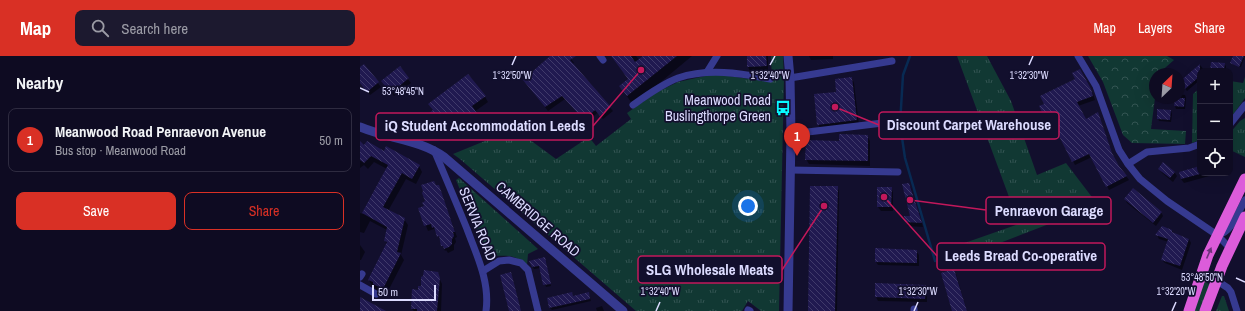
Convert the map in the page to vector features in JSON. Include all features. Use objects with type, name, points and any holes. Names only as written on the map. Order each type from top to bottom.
[{"type":"highway","points":[[1189,311],[1202,271],[1217,235],[1245,179]]},
{"type":"highway","points":[[1205,311],[1230,248],[1245,217]]},
{"type":"street","points":[[707,72],[718,56]]},
{"type":"street","points":[[788,56],[791,134],[788,311]]},
{"type":"street","points":[[1078,56],[1096,86],[1119,150],[1140,180],[1167,201],[1217,235],[1230,248]]},
{"type":"street","points":[[790,78],[892,60]]},
{"type":"street","points":[[633,105],[657,89],[678,78],[707,72],[741,73],[770,79]]},
{"type":"street","points":[[1233,120],[1245,105]]},
{"type":"street","points":[[791,134],[890,122]]},
{"type":"street","name":"CAMBRIDGE ROAD","points":[[360,127],[374,133],[408,140],[434,150],[623,311]]},
{"type":"street","points":[[1128,164],[1148,152],[1189,148],[1197,145]]},
{"type":"street","name":"SERVIA ROAD","points":[[434,150],[483,271],[487,299],[486,311]]},
{"type":"street","points":[[790,170],[898,172]]},
{"type":"street","points":[[1217,235],[1226,232],[1245,200]]},
{"type":"street","points":[[483,271],[499,261],[509,260],[520,262],[528,270],[538,311]]},
{"type":"street","points":[[1202,271],[1228,288],[1231,292],[1237,311]]},
{"type":"street","points":[[360,285],[376,294]]},
{"type":"green space","points":[[771,56],[783,56],[784,78],[779,311],[761,311],[748,301],[742,311],[636,311],[453,154],[497,136],[511,126],[556,159],[589,137],[596,146],[631,119],[627,113],[657,92],[678,82],[714,74],[772,82]]},
{"type":"green space","points":[[957,56],[987,56],[1011,101],[1037,175],[1066,163],[1098,205],[953,261],[941,261],[939,252],[1019,224]]},
{"type":"green space","points":[[1088,56],[1167,56],[1174,60],[1165,68],[1149,68],[1149,104],[1154,104],[1151,129],[1186,131],[1185,144],[1132,143],[1123,135],[1103,82]]},
{"type":"green space","points":[[1245,77],[1245,98],[1233,115],[1233,81],[1243,83]]},
{"type":"green space","points":[[1197,91],[1197,141],[1192,143],[1193,94]]},
{"type":"green space","points":[[1245,118],[1245,157],[1233,151],[1233,129],[1240,121]]},
{"type":"green space","points":[[459,178],[538,249],[528,254],[527,265],[513,257],[487,256],[456,180]]},
{"type":"green space","points":[[1203,280],[1210,285],[1200,311],[1193,311]]},
{"type":"green space","points":[[1222,296],[1224,296],[1229,311],[1216,311]]},
{"type":"building","points":[[550,56],[576,56],[570,60],[611,107],[600,116],[595,110],[584,120],[562,96],[545,107],[523,80]]},
{"type":"building","points":[[611,56],[631,56],[635,62],[643,56],[677,56],[627,96],[619,86],[628,79]]},
{"type":"building","points":[[747,56],[766,56],[767,66],[747,67]]},
{"type":"building","points":[[1233,56],[1244,56],[1239,67],[1230,63]]},
{"type":"building","points":[[1211,62],[1225,63],[1224,68],[1210,68]]},
{"type":"building","points":[[364,64],[379,82],[367,92],[360,83],[360,67]]},
{"type":"building","points":[[1200,64],[1200,68],[1197,68],[1197,79],[1185,89],[1185,77]]},
{"type":"building","points":[[400,66],[409,78],[391,93],[381,81]]},
{"type":"building","points":[[1080,69],[1091,89],[1093,96],[1077,102],[1086,119],[1098,112],[1112,153],[1119,166],[1127,176],[1106,187],[1089,154],[1072,162],[1048,114],[1044,116],[1039,106],[1044,104],[1040,96],[1075,79],[1072,73]]},
{"type":"building","points":[[468,74],[486,96],[472,106],[481,119],[464,132],[455,121],[436,136],[422,119],[433,110],[428,104]]},
{"type":"building","points":[[852,77],[857,120],[817,125],[814,94],[836,92],[835,79]]},
{"type":"building","points":[[1174,104],[1184,104],[1184,107],[1174,106]]},
{"type":"building","points":[[1157,109],[1171,110],[1170,120],[1157,119]]},
{"type":"building","points":[[839,134],[868,135],[868,161],[805,160],[806,140],[839,141]]},
{"type":"building","points":[[360,141],[364,145],[367,141],[384,151],[386,146],[420,165],[412,179],[402,173],[383,207],[405,218],[397,252],[401,253],[383,289],[368,280],[387,242],[384,241],[387,227],[362,213],[388,165],[371,156],[364,163],[360,160]]},
{"type":"building","points":[[1163,162],[1175,172],[1170,178],[1158,169]]},
{"type":"building","points":[[1197,167],[1197,175],[1181,179],[1179,172]]},
{"type":"building","points":[[434,181],[436,185],[439,185],[455,232],[453,232],[454,236],[452,239],[452,244],[444,249],[443,246],[441,246],[439,236],[437,237],[434,227],[432,228],[431,224],[424,226],[418,208],[424,206],[422,203],[425,201],[421,185]]},
{"type":"building","points":[[909,183],[922,223],[905,222],[904,216],[910,216],[902,184]]},
{"type":"building","points":[[810,186],[838,186],[835,311],[808,311]]},
{"type":"building","points":[[877,187],[892,187],[891,207],[877,207]]},
{"type":"building","points":[[1133,188],[1162,212],[1153,223],[1124,199]]},
{"type":"building","points":[[1162,226],[1189,239],[1180,266],[1161,260],[1168,239],[1155,235]]},
{"type":"building","points":[[875,248],[917,250],[917,263],[875,262]]},
{"type":"building","points":[[545,257],[551,284],[543,285],[539,266],[532,267],[529,261]]},
{"type":"building","points":[[954,269],[967,311],[952,311],[941,273]]},
{"type":"building","points":[[424,270],[438,272],[440,278],[437,311],[417,311],[417,309],[411,309],[412,289],[418,290],[418,286],[421,286],[421,277],[423,276]]},
{"type":"building","points":[[511,272],[521,311],[509,311],[500,275]]},
{"type":"building","points":[[875,283],[926,285],[925,299],[875,297]]},
{"type":"building","points":[[572,292],[573,296],[589,292],[590,299],[549,308],[547,298]]},
{"type":"building","points":[[360,297],[386,311],[360,311]]},
{"type":"waterway","points":[[910,56],[903,75],[900,124],[905,158],[935,261]]},
{"type":"place","name":"iQ Student Accommodation Leeds","points":[[641,70]]},
{"type":"place","name":"Discount Carpet Warehouse","points":[[835,107]]},
{"type":"place","name":"Meanwood Road Buslingthorpe Green","points":[[783,108]]},
{"type":"place","name":"Meanwood Road Penraevon Avenue","points":[[797,156]]},
{"type":"place","name":"Leeds Bread Co-operative","points":[[884,197]]},
{"type":"place","name":"Penraevon Garage","points":[[910,200]]},
{"type":"place","name":"SLG Wholesale Meats","points":[[824,206]]}]
